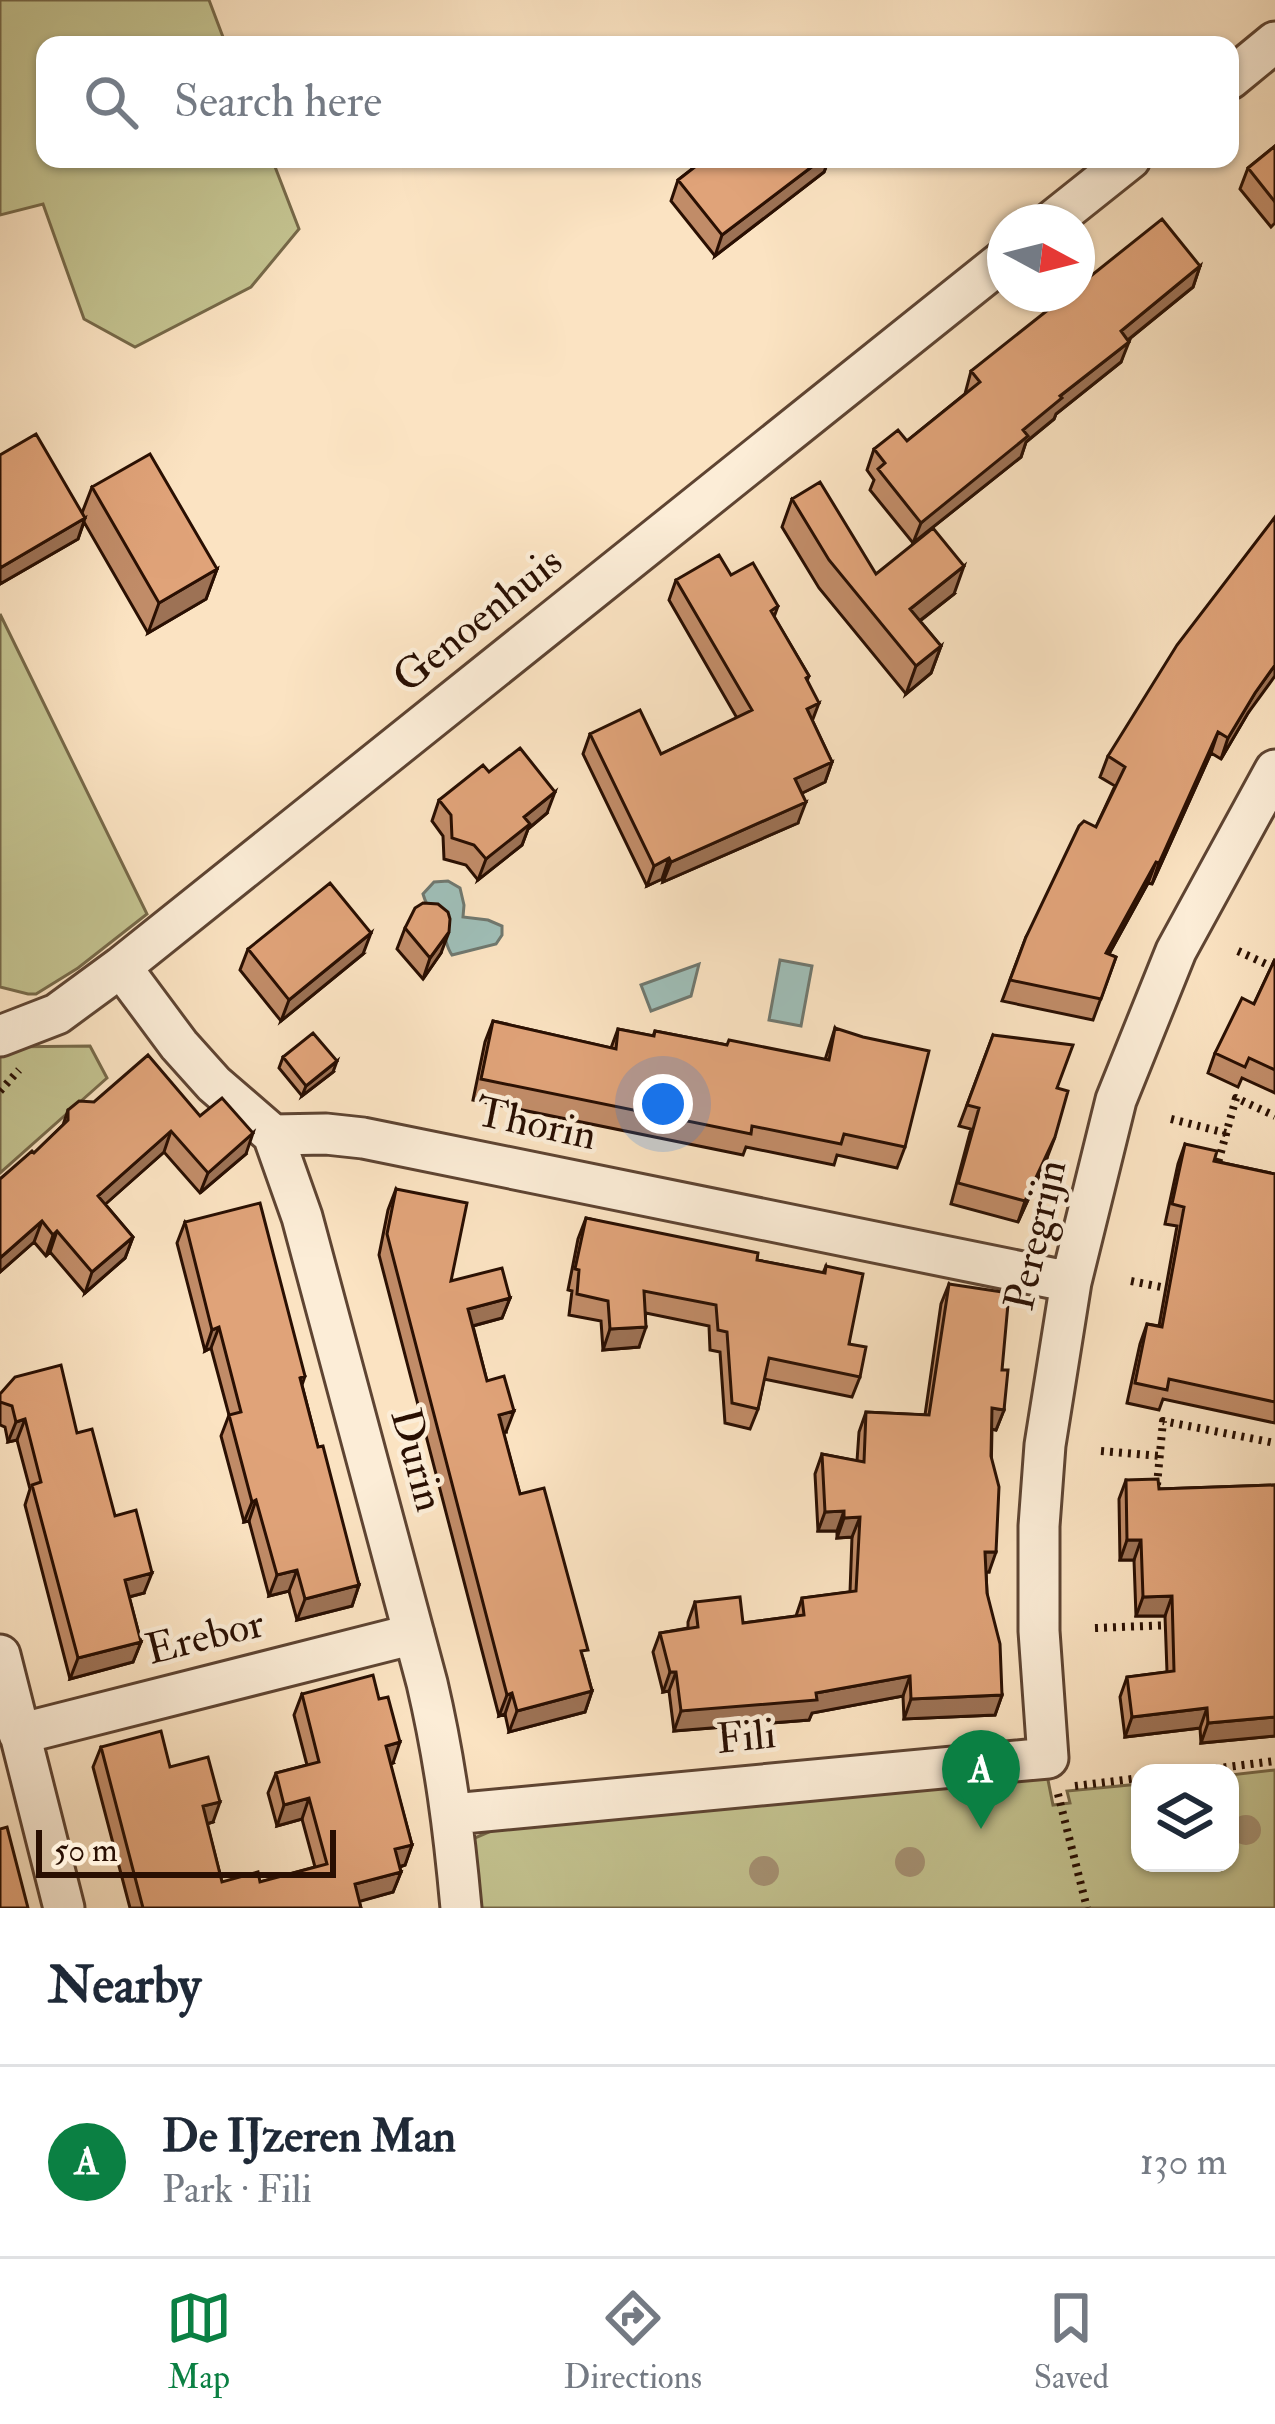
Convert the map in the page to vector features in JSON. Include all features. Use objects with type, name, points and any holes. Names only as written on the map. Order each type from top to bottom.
[{"type":"street","points":[[1239,72],[1275,42]]},
{"type":"street","points":[[1074,204],[1119,168]]},
{"type":"street","name":"Genoenhuis","points":[[0,1036],[57,1014],[122,967],[987,273]]},
{"type":"street","name":"Peregrijn","points":[[1052,1773],[1039,1631],[1039,1526],[1046,1444],[1071,1282],[1116,1100],[1167,973],[1275,770]]},
{"type":"street","points":[[122,967],[214,1084],[273,1135]]},
{"type":"street","name":"Thorin","points":[[273,1135],[364,1138],[1071,1282]]},
{"type":"street","name":"Durin","points":[[273,1135],[302,1217],[442,1746],[461,1908]]},
{"type":"street","name":"Erebor","points":[[19,1734],[414,1634]]},
{"type":"street","points":[[0,1655],[64,1908]]},
{"type":"street","name":"Fili","points":[[453,1814],[1052,1773]]},
{"type":"path","points":[[1238,951],[1275,968]]},
{"type":"path","points":[[0,1081],[14,1077]]},
{"type":"path","points":[[1235,1175],[1215,1172],[1236,1097],[1275,1117]]},
{"type":"path","points":[[1171,1119],[1226,1133]]},
{"type":"path","points":[[1131,1281],[1172,1289]]},
{"type":"path","points":[[1157,1492],[1163,1421],[1275,1443]]},
{"type":"path","points":[[1101,1451],[1160,1456]]},
{"type":"path","points":[[1095,1628],[1185,1624]]},
{"type":"path","points":[[1239,1766],[1275,1761]]},
{"type":"path","points":[[1087,1908],[1052,1773],[1131,1777]]},
{"type":"shaded area","points":[[0,0],[209,0],[223,36],[36,36],[36,168],[275,168],[299,229],[251,287],[135,347],[84,319],[43,204],[0,215]]},
{"type":"shaded area","points":[[0,614],[147,914],[36,994],[0,987]]},
{"type":"shaded area","points":[[90,1046],[107,1078],[0,1173],[0,1047]]},
{"type":"shaded area","points":[[1045,1765],[1053,1805],[1070,1803],[1067,1791],[1131,1785],[1131,1872],[1239,1872],[1239,1774],[1275,1770],[1275,1908],[475,1908],[470,1840],[498,1828]]},
{"type":"water","points":[[448,881],[460,888],[463,917],[502,926],[496,944],[452,955],[423,894],[434,882]]},
{"type":"water","points":[[780,960],[812,966],[801,1026],[769,1020]]},
{"type":"water","points":[[699,964],[691,996],[651,1011],[641,985]]},
{"type":"building","points":[[1275,146],[1275,202],[1248,168]]},
{"type":"building","points":[[693,168],[810,168],[722,235],[678,180]]},
{"type":"building","points":[[1162,219],[1200,266],[1121,331],[1129,342],[1023,430],[1028,436],[921,523],[878,469],[885,463],[874,449],[898,430],[907,441],[980,382],[971,371],[1045,312],[1095,312],[1095,273]]},
{"type":"building","points":[[36,434],[85,518],[0,568],[0,455]]},
{"type":"building","points":[[150,454],[217,569],[159,603],[92,487]]},
{"type":"building","points":[[820,482],[876,574],[933,528],[964,566],[910,609],[941,646],[916,666],[829,560],[792,499]]},
{"type":"building","points":[[1275,517],[1275,665],[1228,738],[1218,732],[1159,863],[1106,953],[1116,957],[1101,999],[1010,980],[1079,826],[1084,821],[1096,827],[1125,767],[1108,756],[1177,645]]},
{"type":"building","points":[[719,555],[731,575],[753,563],[778,606],[771,611],[809,676],[819,703],[807,709],[832,762],[795,779],[806,802],[654,866],[590,734],[640,710],[661,754],[752,710],[676,580]]},
{"type":"building","points":[[520,748],[555,792],[524,817],[530,824],[486,859],[474,845],[452,838],[451,815],[439,800],[483,765],[489,772]]},
{"type":"building","points":[[330,883],[371,933],[289,1000],[248,949]]},
{"type":"building","points":[[423,903],[438,904],[450,919],[449,932],[430,958],[405,928]]},
{"type":"building","points":[[1275,959],[1275,1070],[1249,1058],[1245,1067],[1215,1053],[1242,998],[1254,1004]]},
{"type":"building","points":[[493,1021],[616,1049],[618,1029],[727,1045],[729,1040],[829,1060],[835,1028],[929,1051],[905,1147],[844,1134],[841,1144],[752,1126],[751,1134],[481,1079]]},
{"type":"building","points":[[313,1033],[337,1061],[306,1086],[283,1057]]},
{"type":"building","points":[[993,1035],[1073,1045],[1057,1088],[1068,1091],[1055,1137],[1025,1201],[958,1183],[979,1108],[967,1105]]},
{"type":"building","points":[[148,1055],[200,1116],[222,1098],[253,1133],[208,1173],[171,1131],[98,1196],[133,1237],[92,1272],[57,1231],[53,1235],[42,1221],[0,1258],[0,1179],[68,1120],[68,1110],[79,1101],[94,1102]]},
{"type":"building","points":[[1185,1144],[1217,1151],[1214,1161],[1275,1174],[1275,1402],[1169,1379],[1167,1390],[1135,1383],[1147,1324],[1162,1327],[1184,1207],[1172,1204]]},
{"type":"building","points":[[396,1189],[467,1203],[451,1281],[502,1268],[510,1298],[468,1309],[487,1381],[504,1376],[514,1411],[499,1415],[520,1494],[544,1488],[588,1650],[581,1651],[592,1691],[517,1711],[512,1693],[507,1695],[387,1234]]},
{"type":"building","points":[[260,1203],[305,1376],[300,1378],[359,1585],[305,1599],[297,1570],[277,1575],[256,1500],[252,1502],[229,1415],[241,1412],[219,1327],[212,1330],[185,1222]]},
{"type":"building","points":[[586,1218],[758,1253],[757,1260],[825,1273],[826,1266],[863,1274],[849,1344],[866,1347],[860,1377],[769,1358],[758,1409],[732,1403],[727,1332],[718,1330],[716,1305],[644,1291],[646,1327],[610,1329],[608,1301],[577,1294],[579,1270],[575,1269]]},
{"type":"building","points":[[949,1284],[1009,1293],[1002,1370],[1008,1370],[1004,1410],[992,1408],[991,1456],[999,1487],[996,1552],[985,1552],[987,1593],[1000,1644],[1002,1695],[911,1699],[910,1676],[816,1693],[817,1700],[681,1711],[676,1672],[670,1672],[660,1633],[698,1627],[695,1602],[740,1597],[743,1623],[804,1615],[802,1598],[856,1591],[860,1517],[844,1518],[844,1511],[825,1512],[822,1454],[864,1462],[866,1412],[929,1415]]},
{"type":"building","points":[[61,1365],[77,1433],[92,1429],[115,1516],[136,1510],[152,1573],[125,1580],[141,1642],[78,1658],[32,1485],[41,1482],[25,1419],[16,1422],[12,1406],[0,1402],[0,1394],[15,1377]]},
{"type":"building","points":[[1158,1479],[1159,1489],[1275,1485],[1275,1717],[1208,1723],[1207,1708],[1132,1717],[1127,1677],[1174,1671],[1172,1596],[1143,1597],[1141,1540],[1127,1540],[1126,1480]]},
{"type":"building","points":[[373,1675],[379,1699],[388,1697],[400,1742],[386,1746],[412,1845],[395,1849],[401,1872],[355,1884],[361,1908],[143,1908],[101,1747],[161,1731],[170,1767],[208,1757],[220,1802],[203,1806],[222,1882],[258,1872],[260,1882],[327,1864],[309,1798],[284,1805],[276,1773],[319,1762],[302,1694]]},
{"type":"building","points":[[7,1827],[28,1908],[0,1908],[0,1829]]},
{"type":"place","name":"De IJzeren Man","points":[[981,1829]]}]
